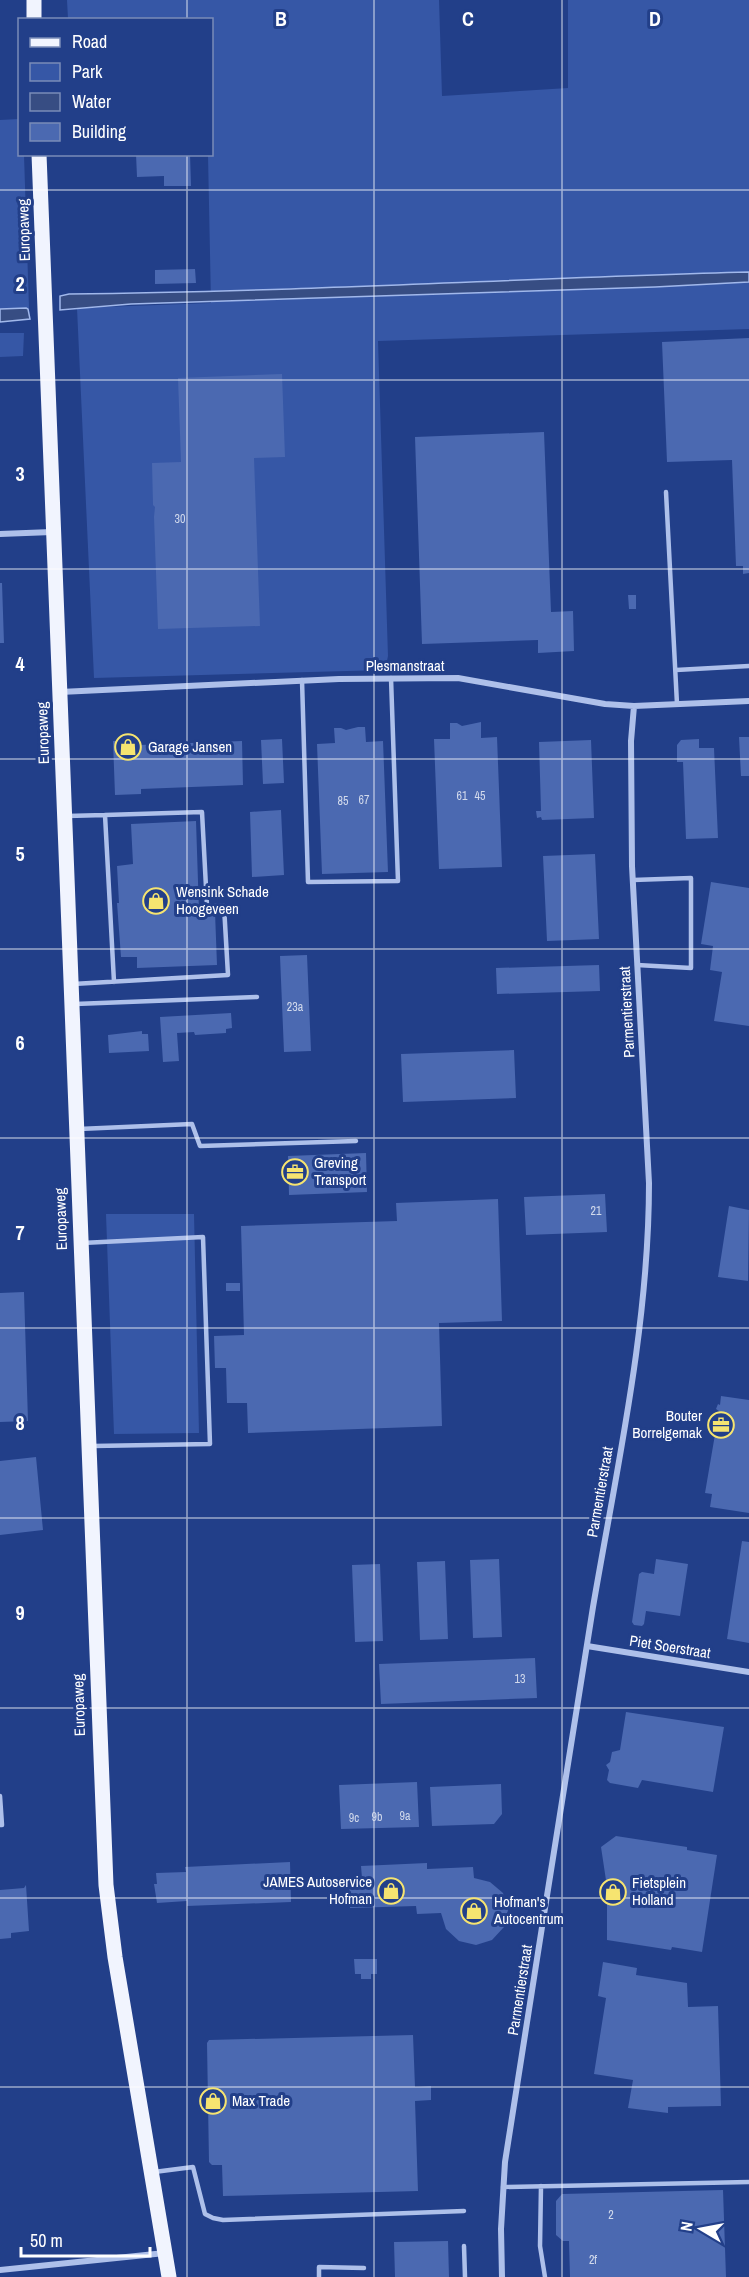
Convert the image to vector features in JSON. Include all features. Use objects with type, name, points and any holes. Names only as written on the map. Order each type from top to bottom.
[{"type":"main road","points":[[34,0],[34,18]]},
{"type":"main road","name":"Europaweg","points":[[39,156],[87,1446],[106,1885],[115,1957],[169,2277]]},
{"type":"street","points":[[0,534],[53,532]]},
{"type":"street","name":"Plesmanstraat","points":[[60,692],[302,680],[458,678],[605,704],[634,706],[749,701]]},
{"type":"street","name":"Parmentierstraat","points":[[502,2277],[503,2187],[587,1646],[632,1375],[649,1231],[649,1183],[633,880],[631,741],[634,706]]},
{"type":"street","name":"Piet Soerstraat","points":[[587,1646],[749,1672]]},
{"type":"street","points":[[0,2270],[165,2253]]},
{"type":"lane","points":[[666,492],[677,704]]},
{"type":"lane","points":[[676,670],[749,666]]},
{"type":"lane","points":[[302,680],[308,882],[398,881],[391,678]]},
{"type":"lane","points":[[64,816],[202,812],[207,906],[224,906],[228,975],[70,984]]},
{"type":"lane","points":[[105,815],[114,982]]},
{"type":"lane","points":[[633,880],[691,878],[691,968],[637,965]]},
{"type":"lane","points":[[72,1004],[257,997]]},
{"type":"lane","points":[[76,1129],[192,1124],[200,1146],[356,1140]]},
{"type":"lane","points":[[80,1243],[203,1238],[204,1249],[210,1444],[87,1446]]},
{"type":"lane","points":[[0,1796],[2,1825],[0,1826]]},
{"type":"lane","points":[[152,2172],[193,2167],[205,2214],[223,2220],[464,2211]]},
{"type":"lane","points":[[503,2187],[749,2182]]},
{"type":"lane","points":[[541,2186],[540,2246],[545,2277]]},
{"type":"lane","points":[[464,2246],[465,2277]]},
{"type":"lane","points":[[319,2277],[319,2267],[364,2268]]},
{"type":"green space","points":[[67,0],[439,0],[442,96],[568,88],[568,0],[749,0],[749,329],[378,341],[388,656],[385,670],[94,678],[77,308],[211,303],[208,156],[213,156],[213,18],[68,18]]},
{"type":"green space","points":[[18,119],[18,156],[24,156],[29,308],[0,309],[0,120]]},
{"type":"green space","points":[[0,333],[24,333],[23,356],[0,357]]},
{"type":"green space","points":[[106,1214],[194,1214],[199,1433],[114,1434]]},
{"type":"water","points":[[749,272],[749,282],[131,304],[60,310],[60,296],[69,294],[239,291]]},
{"type":"water","points":[[26,308],[30,319],[0,322],[0,309]]},
{"type":"building","points":[[136,156],[190,156],[191,186],[164,186],[164,176],[137,177]]},
{"type":"building","points":[[195,269],[196,283],[155,284],[155,270]]},
{"type":"building","points":[[749,338],[749,573],[743,574],[743,566],[736,566],[732,460],[667,462],[662,342]]},
{"type":"building","points":[[282,374],[285,457],[254,458],[260,626],[158,629],[152,463],[181,462],[178,378]]},
{"type":"building","points":[[544,432],[551,612],[573,611],[574,651],[538,653],[538,640],[422,644],[415,437]]},
{"type":"building","points":[[0,583],[2,583],[4,643],[0,643]]},
{"type":"building","points":[[628,595],[636,595],[636,609],[629,609]]},
{"type":"building","points":[[481,722],[481,738],[497,737],[502,867],[439,869],[434,739],[450,739],[450,723],[462,726]]},
{"type":"building","points":[[365,727],[366,742],[383,741],[388,872],[322,874],[317,744],[335,743],[334,728],[346,730]]},
{"type":"building","points":[[739,737],[749,737],[749,776],[741,776]]},
{"type":"building","points":[[282,739],[284,783],[263,784],[261,740]]},
{"type":"building","points":[[699,739],[699,748],[714,748],[718,838],[686,839],[683,762],[677,762],[677,745],[681,740]]},
{"type":"building","points":[[139,740],[139,745],[242,741],[243,785],[141,789],[141,794],[115,795],[113,741]]},
{"type":"building","points":[[591,740],[594,818],[542,820],[541,817],[537,818],[536,811],[541,811],[539,742]]},
{"type":"building","points":[[281,810],[284,875],[252,877],[250,812]]},
{"type":"building","points":[[196,821],[199,912],[215,912],[217,965],[137,968],[137,957],[121,957],[117,903],[119,903],[117,866],[133,864],[131,824]]},
{"type":"building","points":[[595,854],[599,939],[547,941],[543,856]]},
{"type":"building","points":[[711,882],[749,888],[749,1026],[714,1021],[722,972],[710,970],[713,946],[701,944]]},
{"type":"building","points":[[307,955],[311,1051],[284,1052],[280,956]]},
{"type":"building","points":[[599,965],[600,991],[497,994],[496,968]]},
{"type":"building","points":[[231,1013],[232,1028],[226,1029],[226,1033],[195,1035],[194,1032],[177,1033],[179,1061],[163,1062],[160,1017]]},
{"type":"building","points":[[142,1031],[142,1034],[148,1034],[149,1051],[109,1053],[108,1035]]},
{"type":"building","points":[[514,1050],[516,1098],[403,1102],[401,1054]]},
{"type":"building","points":[[366,1153],[367,1192],[289,1195],[288,1156]]},
{"type":"building","points":[[605,1194],[607,1232],[526,1235],[524,1197]]},
{"type":"building","points":[[498,1199],[502,1321],[439,1323],[442,1426],[248,1433],[247,1403],[227,1403],[226,1368],[215,1368],[214,1336],[244,1335],[241,1226],[397,1221],[396,1203]]},
{"type":"building","points":[[729,1206],[749,1210],[748,1281],[718,1277]]},
{"type":"building","points":[[226,1283],[240,1283],[240,1291],[226,1291]]},
{"type":"building","points":[[24,1292],[28,1421],[0,1422],[0,1293]]},
{"type":"building","points":[[721,1396],[749,1400],[749,1513],[710,1507],[712,1494],[705,1493],[719,1411],[716,1409],[718,1404],[720,1405]]},
{"type":"building","points":[[36,1457],[43,1530],[0,1535],[0,1461]]},
{"type":"building","points":[[742,1541],[749,1542],[749,1643],[727,1639]]},
{"type":"building","points":[[499,1559],[502,1637],[473,1638],[470,1560]]},
{"type":"building","points":[[656,1559],[688,1564],[680,1616],[646,1611],[644,1624],[634,1625],[632,1622],[639,1574],[642,1572],[654,1574]]},
{"type":"building","points":[[445,1561],[448,1639],[420,1640],[417,1562]]},
{"type":"building","points":[[380,1564],[383,1641],[355,1642],[352,1565]]},
{"type":"building","points":[[535,1658],[537,1698],[381,1704],[379,1664]]},
{"type":"building","points":[[626,1712],[724,1727],[713,1792],[642,1780],[638,1788],[610,1783],[607,1780],[609,1770],[606,1765],[610,1762],[612,1752],[620,1750]]},
{"type":"building","points":[[417,1782],[419,1827],[341,1829],[339,1785]]},
{"type":"building","points":[[501,1784],[502,1814],[494,1824],[432,1826],[430,1787]]},
{"type":"building","points":[[616,1836],[687,1847],[687,1850],[717,1855],[702,1952],[672,1947],[671,1950],[607,1940],[607,1887],[601,1847]]},
{"type":"building","points":[[290,1862],[291,1902],[187,1906],[187,1901],[157,1903],[154,1884],[157,1884],[156,1873],[186,1872],[185,1867]]},
{"type":"building","points":[[427,1863],[427,1869],[473,1867],[474,1878],[490,1882],[503,1893],[508,1910],[504,1927],[492,1940],[476,1945],[459,1941],[446,1929],[441,1913],[417,1914],[416,1906],[350,1908],[349,1878],[362,1878],[361,1866]]},
{"type":"building","points":[[26,1885],[29,1931],[11,1933],[11,1938],[0,1939],[0,1890],[24,1888]]},
{"type":"building","points":[[354,1959],[377,1959],[377,1974],[371,1974],[371,1979],[361,1979],[361,1974],[355,1974]]},
{"type":"building","points":[[603,1962],[637,1968],[636,1975],[687,1983],[688,2007],[718,2006],[721,2106],[668,2107],[668,2113],[628,2108],[633,2080],[594,2074],[606,1998],[598,1996]]},
{"type":"building","points":[[413,2035],[415,2087],[431,2086],[431,2100],[415,2101],[418,2191],[223,2196],[222,2165],[212,2165],[209,2162],[207,2043],[209,2040]]},
{"type":"building","points":[[723,2190],[726,2277],[570,2277],[569,2241],[563,2241],[556,2235],[556,2201],[562,2194]]},
{"type":"building","points":[[448,2241],[449,2277],[395,2277],[394,2242]]},
{"type":"place","name":"Garage Jansen","points":[[128,747]]},
{"type":"place","name":"Wensink Schade Hoogeveen","points":[[156,901]]},
{"type":"place","name":"Greving Transport","points":[[295,1172]]},
{"type":"place","name":"Bouter Borrelgemak","points":[[721,1425]]},
{"type":"place","name":"JAMES Autoservice Hofman","points":[[391,1891]]},
{"type":"place","name":"Fietsplein Holland","points":[[613,1892]]},
{"type":"place","name":"Hofman's Autocentrum","points":[[474,1911]]},
{"type":"place","name":"Max Trade","points":[[213,2101]]}]
